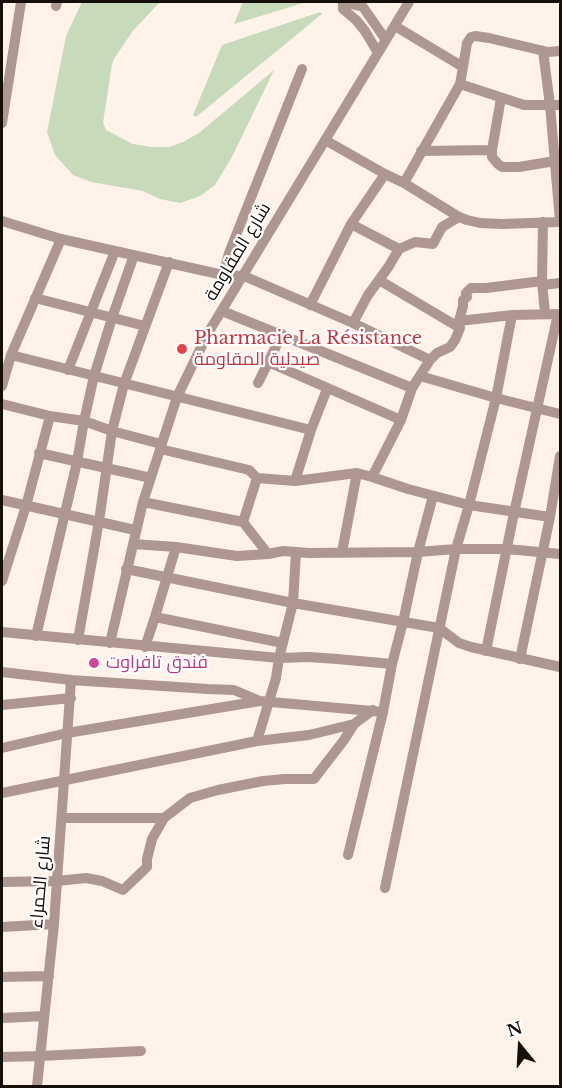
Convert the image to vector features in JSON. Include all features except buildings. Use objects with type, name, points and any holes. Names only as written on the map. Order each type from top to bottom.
[{"type":"street","points":[[2,123],[21,2]]},
{"type":"street","points":[[378,53],[365,31],[343,9],[344,2],[363,7],[386,40]]},
{"type":"street","name":"شارع المقاومة","points":[[110,643],[135,530],[177,397],[208,333],[409,2]]},
{"type":"street","points":[[395,26],[463,67]]},
{"type":"street","points":[[404,183],[459,84],[466,45],[471,37],[489,38],[543,51],[561,51]]},
{"type":"street","points":[[325,140],[404,183],[459,218],[480,224],[561,221],[555,161],[555,105],[543,51]]},
{"type":"street","points":[[223,275],[229,253],[302,69]]},
{"type":"street","points":[[459,84],[524,105],[555,105]]},
{"type":"street","points":[[501,98],[492,150],[494,160],[502,167],[519,167],[555,161]]},
{"type":"street","points":[[421,151],[492,150]]},
{"type":"street","points":[[310,306],[351,224],[385,174]]},
{"type":"street","points":[[353,323],[399,249],[415,242],[433,244],[442,227],[459,218]]},
{"type":"street","points":[[2,221],[61,239],[223,275],[244,276],[353,323],[430,360]]},
{"type":"street","points":[[543,222],[542,283],[545,314]]},
{"type":"street","points":[[351,224],[399,249]]},
{"type":"street","points":[[2,386],[11,355],[61,239]]},
{"type":"street","points":[[68,370],[115,251]]},
{"type":"street","points":[[36,636],[77,462],[94,376],[134,255]]},
{"type":"street","points":[[78,640],[112,431],[124,384],[169,262]]},
{"type":"street","points":[[379,280],[459,324],[512,315],[559,314],[514,513],[486,651]]},
{"type":"street","points":[[372,477],[400,420],[412,388],[430,360],[437,353],[450,347],[454,340],[464,306],[463,300],[467,297],[466,293],[471,288],[561,283]]},
{"type":"street","points":[[35,298],[145,326]]},
{"type":"street","points":[[222,311],[412,388]]},
{"type":"street","points":[[386,888],[456,549],[470,505],[496,398],[512,315]]},
{"type":"street","points":[[258,383],[282,334]]},
{"type":"street","points":[[11,355],[311,430]]},
{"type":"street","points":[[268,362],[400,420]]},
{"type":"street","points":[[420,376],[561,414]]},
{"type":"street","points":[[295,481],[327,389]]},
{"type":"street","points":[[2,404],[50,416],[84,421],[161,446],[249,470],[257,478],[295,481],[357,473],[470,505],[550,517]]},
{"type":"street","points":[[2,575],[26,506],[50,416]]},
{"type":"street","points":[[39,453],[151,478]]},
{"type":"street","points":[[520,659],[561,456]]},
{"type":"street","points":[[342,552],[357,473]]},
{"type":"street","points":[[243,522],[257,478]]},
{"type":"street","points":[[348,855],[378,711],[403,622],[433,496]]},
{"type":"street","points":[[2,500],[135,530]]},
{"type":"street","points":[[143,502],[243,522],[268,554]]},
{"type":"street","points":[[133,544],[237,556],[283,551],[418,552],[456,549],[507,549],[561,554]]},
{"type":"street","points":[[145,647],[176,548]]},
{"type":"street","points":[[257,741],[265,701],[276,678],[293,603],[296,552]]},
{"type":"street","points":[[126,569],[293,603],[439,628],[459,643],[561,667]]},
{"type":"street","points":[[155,617],[283,643]]},
{"type":"street","points":[[2,632],[279,658],[309,657],[392,664]]},
{"type":"street","points":[[2,672],[71,680],[234,690],[265,701]]},
{"type":"street","name":"شارع الحمراء","points":[[37,1086],[63,818],[71,680]]},
{"type":"street","points":[[2,705],[70,698]]},
{"type":"street","points":[[2,748],[67,733],[265,701],[378,711]]},
{"type":"street","points":[[2,793],[257,741],[309,735],[354,724],[378,711]]},
{"type":"street","points":[[2,882],[86,878],[102,881],[123,890],[147,867],[152,838],[164,818],[190,798],[218,790],[285,778],[314,779],[354,724]]},
{"type":"street","points":[[63,818],[164,818]]},
{"type":"street","points":[[2,927],[54,924]]},
{"type":"street","points":[[2,976],[49,976]]},
{"type":"street","points":[[2,1018],[44,1016]]},
{"type":"street","points":[[2,1057],[141,1051]]},
{"type":"green space","points":[[82,2],[163,2],[158,4],[132,32],[112,64],[103,123],[106,130],[133,144],[169,147],[183,142],[199,133],[274,70],[232,157],[215,185],[200,196],[180,203],[160,199],[143,191],[91,182],[73,175],[55,155],[47,132],[66,36]]},
{"type":"green space","points":[[243,2],[307,2],[234,24]]},
{"type":"green space","points":[[320,12],[322,14],[196,117],[193,115],[222,45]]},
{"type":"place","name":"Pharmacie La Résistance صيدلية المقاومة","points":[[182,349]]},
{"type":"place","name":"فندق تافراوت","points":[[94,663]]}]
